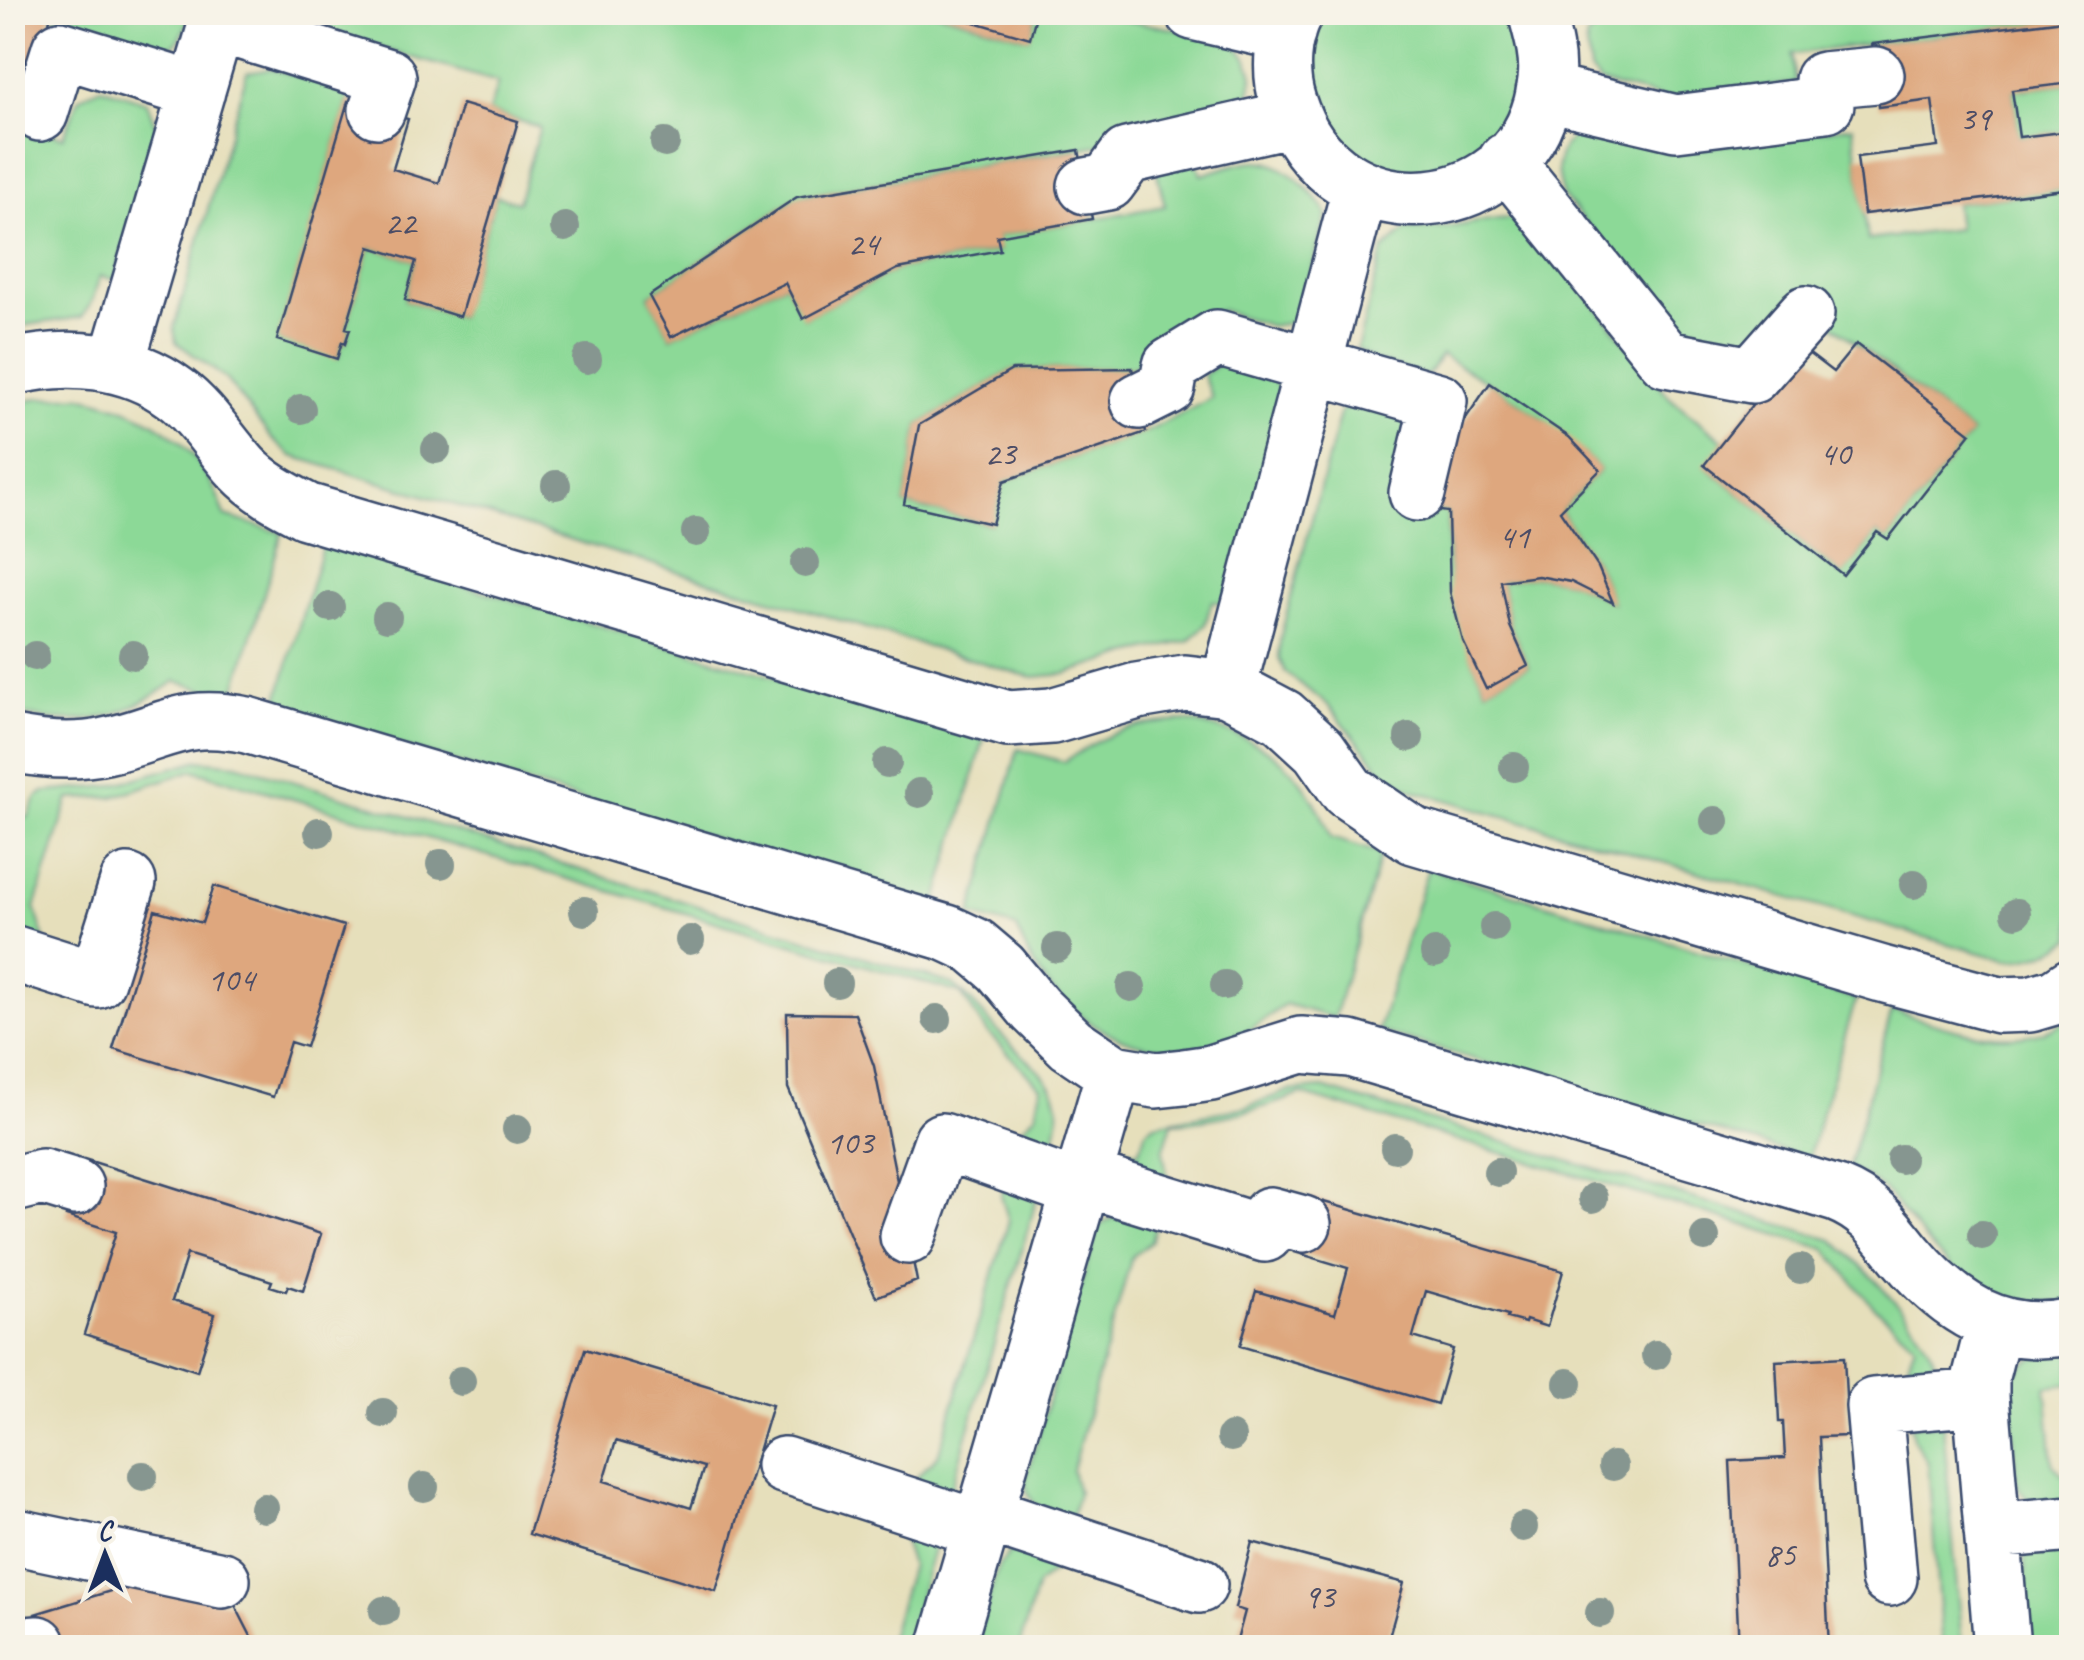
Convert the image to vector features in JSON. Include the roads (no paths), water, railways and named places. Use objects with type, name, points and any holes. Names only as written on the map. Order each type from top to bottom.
[{"type":"street","points":[[1193,12],[1291,23],[1283,55],[1284,90],[1293,118],[1313,151],[1360,189],[1402,199],[1438,197],[1470,187],[1506,162],[1523,143],[1539,112],[1547,78],[1543,15]]},
{"type":"street","points":[[116,365],[219,18],[388,76],[377,110]]},
{"type":"street","points":[[40,112],[60,50],[197,92]]},
{"type":"street","points":[[1544,92],[1676,123],[1826,104],[1823,80],[1876,75]]},
{"type":"street","points":[[1086,186],[1108,182],[1127,156],[1293,118]]},
{"type":"street","points":[[1506,162],[1666,358],[1752,376],[1806,314]]},
{"type":"street","points":[[1228,688],[1360,189]]},
{"type":"street","points":[[1139,401],[1167,387],[1171,366],[1217,338],[1439,401],[1417,493]]},
{"type":"street","points":[[12,367],[64,360],[116,365],[176,393],[245,471],[272,494],[306,511],[1008,719],[1052,716],[1185,683],[1228,688],[1283,717],[1320,750],[1348,791],[1414,836],[1999,1005],[2030,1004],[2072,986]]},
{"type":"street","points":[[12,744],[51,750],[102,747],[172,724],[222,720],[928,928],[975,946],[1001,968],[1071,1044],[1114,1072],[1156,1080],[1211,1073],[1300,1045],[1350,1049],[1856,1202],[1884,1225],[1943,1296],[1966,1312],[1994,1325],[2026,1329],[2072,1326]]},
{"type":"street","points":[[12,953],[97,980],[128,882]]},
{"type":"street","points":[[946,1648],[1114,1072]]},
{"type":"street","points":[[908,1236],[942,1141],[1264,1234],[1270,1215],[1302,1224]]},
{"type":"street","points":[[12,1182],[42,1177],[75,1187]]},
{"type":"street","points":[[1994,1325],[1981,1376],[1981,1396],[2002,1648]]},
{"type":"street","points":[[1889,1578],[1860,1401],[1981,1396]]},
{"type":"street","points":[[784,1465],[1199,1585]]},
{"type":"street","points":[[1992,1531],[2072,1524]]},
{"type":"street","points":[[12,1536],[222,1580]]}]
